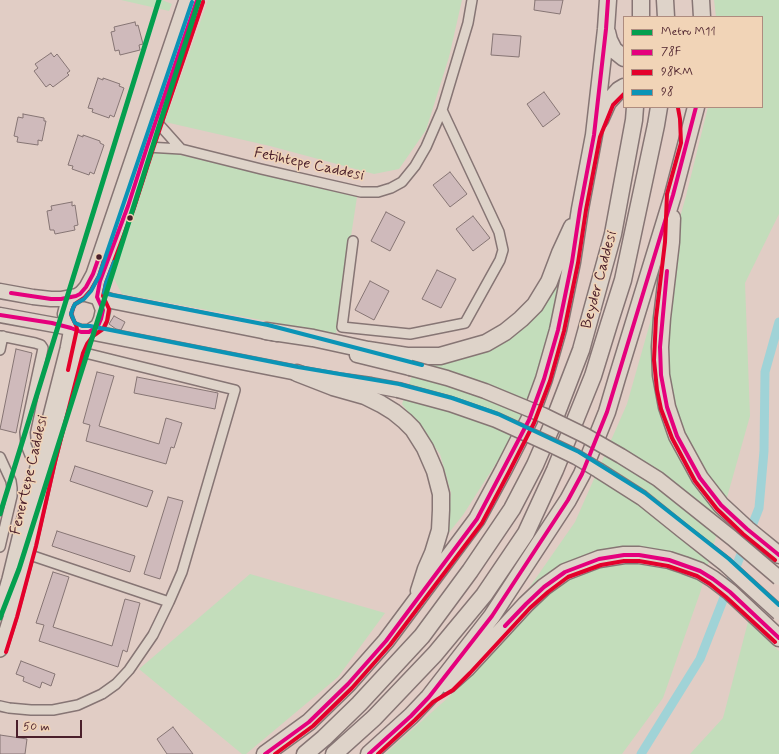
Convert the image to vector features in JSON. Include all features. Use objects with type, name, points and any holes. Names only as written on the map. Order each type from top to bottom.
[{"type":"highway","points":[[266,754],[309,722],[348,684],[386,641],[477,519],[528,420],[544,378],[558,330],[572,262],[594,134],[608,0]]},
{"type":"highway","points":[[641,0],[642,16]]},
{"type":"highway","points":[[665,0],[666,16]]},
{"type":"highway","points":[[606,29],[612,46],[618,54],[623,57]]},
{"type":"highway","points":[[594,134],[608,102],[623,87]]},
{"type":"highway","name":"Beyder Caddesi","points":[[334,754],[374,718],[435,654],[484,594],[526,533],[555,470],[593,376],[623,280],[659,108]]},
{"type":"highway","points":[[684,108],[687,144]]},
{"type":"highway","points":[[369,754],[411,716],[429,697],[496,610],[568,500],[582,474],[608,412],[673,195],[696,108]]},
{"type":"highway","name":"Beyder Caddesi","points":[[305,754],[359,704],[422,636],[512,509],[535,465],[581,350],[613,234],[635,114]]},
{"type":"highway","points":[[673,195],[671,242],[665,285],[660,347],[661,375],[667,407],[677,436],[700,478],[721,505],[747,529],[779,555]]},
{"type":"highway","points":[[266,331],[313,338],[368,350],[407,356],[440,356],[486,343],[505,332],[521,320],[534,306],[549,282],[560,253],[580,209]]},
{"type":"highway","points":[[297,373],[333,387],[365,396],[382,404],[394,412],[413,429],[425,448],[435,471],[441,494],[441,523],[433,553],[426,569],[416,601]]},
{"type":"highway","points":[[429,697],[448,685],[466,669],[526,604],[544,587],[565,572],[599,559],[639,555],[668,560],[684,565],[706,575],[730,592],[779,638]]},
{"type":"main road","points":[[71,328],[65,314],[67,306],[70,300],[86,287],[93,274],[186,0]]},
{"type":"main road","points":[[89,332],[98,326],[101,319],[102,310],[100,302],[97,298],[100,281],[128,206],[197,0]]},
{"type":"main road","points":[[0,291],[51,299],[61,299],[78,295],[91,295],[111,301],[266,331],[447,378],[485,391],[543,415],[586,436],[658,479],[779,578]]},
{"type":"main road","points":[[0,315],[52,323],[81,332],[89,332],[297,373],[398,390],[450,404],[496,420],[551,444],[576,457],[642,498],[725,564],[779,613]]},
{"type":"main road","name":"Fenertepe Caddesi","points":[[0,610],[10,579],[71,328]]},
{"type":"main road","name":"Fenertepe Caddesi","points":[[0,650],[27,554],[77,351],[89,332]]},
{"type":"street","name":"Fetihtepe Caddesi","points":[[147,147],[181,149],[361,192],[378,192],[391,188],[402,182],[415,166],[426,147],[442,110],[468,23],[472,0]]},
{"type":"street","points":[[353,241],[342,326],[410,334],[465,323],[500,260],[503,250],[499,232],[442,110]]},
{"type":"street","points":[[156,121],[181,149]]},
{"type":"street","points":[[0,350],[1,336],[35,343],[41,345],[43,348],[25,432],[26,445],[30,455],[38,464]]},
{"type":"street","points":[[0,706],[31,710],[53,710],[78,705],[102,694],[116,684],[129,670],[153,635],[182,572],[235,390],[77,351]]},
{"type":"street","points":[[0,456],[11,481],[12,488],[12,496],[4,508],[0,547]]},
{"type":"street","points":[[27,554],[169,602]]},
{"type":"green space","points":[[121,0],[162,0],[172,4],[169,11]]},
{"type":"green space","points":[[208,0],[462,0],[449,57],[426,130],[399,169],[374,174],[270,146],[165,122]]},
{"type":"green space","points":[[714,0],[779,0],[779,214],[745,283],[750,416],[700,593],[663,698],[622,754],[385,754],[460,687],[575,522],[627,404],[686,196],[708,108],[763,108],[763,16],[716,16]]},
{"type":"green space","points":[[155,149],[357,197],[336,334],[122,294],[112,275]]},
{"type":"green space","points":[[559,281],[548,338],[534,387],[502,454],[463,515],[447,535],[451,493],[440,454],[402,404],[417,361],[447,359],[537,313]]},
{"type":"green space","points":[[250,574],[385,613],[338,677],[246,754],[242,754],[139,669]]},
{"type":"green space","points":[[748,622],[779,651],[779,754],[690,754],[723,718]]},
{"type":"building","points":[[535,0],[563,0],[560,14],[534,10]]},
{"type":"building","points":[[135,22],[136,26],[138,25],[143,44],[139,45],[140,50],[120,55],[119,50],[115,51],[111,32],[115,31],[114,27]]},
{"type":"building","points":[[493,34],[521,36],[519,57],[491,55]]},
{"type":"building","points":[[51,53],[54,57],[57,54],[70,71],[67,73],[69,75],[53,87],[50,84],[46,87],[34,71],[38,68],[35,64]]},
{"type":"building","points":[[98,78],[103,80],[103,78],[120,84],[119,86],[124,88],[114,117],[110,115],[109,118],[92,112],[93,109],[88,108]]},
{"type":"building","points":[[544,92],[560,114],[543,127],[527,104]]},
{"type":"building","points":[[23,114],[44,118],[44,121],[46,121],[42,141],[38,140],[38,145],[17,142],[18,137],[14,136],[18,117],[23,118]]},
{"type":"building","points":[[78,135],[83,137],[83,135],[100,141],[100,143],[104,145],[94,174],[90,172],[89,175],[72,169],[73,166],[68,165]]},
{"type":"building","points":[[450,172],[467,194],[450,207],[433,185]]},
{"type":"building","points":[[72,202],[72,206],[75,205],[78,225],[74,226],[75,230],[55,234],[54,230],[50,230],[47,211],[52,210],[51,206]]},
{"type":"building","points":[[386,212],[405,222],[390,251],[371,241]]},
{"type":"building","points":[[473,216],[490,238],[473,251],[456,229]]},
{"type":"building","points":[[437,270],[456,279],[441,308],[422,299]]},
{"type":"building","points":[[370,281],[389,291],[374,320],[355,310]]},
{"type":"building","points":[[114,316],[125,322],[121,330],[116,329],[109,324]]},
{"type":"building","points":[[16,349],[32,353],[16,433],[0,429]]},
{"type":"building","points":[[97,372],[114,376],[99,426],[159,444],[166,418],[182,423],[174,448],[171,447],[166,464],[86,441],[90,425],[83,423]]},
{"type":"building","points":[[137,377],[218,393],[215,409],[134,393]]},
{"type":"building","points":[[75,466],[153,491],[147,507],[70,481]]},
{"type":"building","points":[[168,497],[183,501],[160,579],[144,574]]},
{"type":"building","points":[[57,531],[135,556],[130,572],[52,546]]},
{"type":"building","points":[[53,572],[69,577],[53,627],[112,646],[125,599],[140,603],[127,652],[123,650],[118,667],[39,641],[44,625],[36,623]]},
{"type":"building","points":[[21,661],[55,674],[51,686],[42,682],[40,688],[23,681],[24,677],[16,674]]},
{"type":"building","points":[[173,727],[193,754],[167,754],[157,739]]},
{"type":"building","points":[[0,735],[27,739],[25,754],[0,754]]},
{"type":"waterway","points":[[641,754],[700,659],[759,508],[764,451],[765,372],[779,322]]},
{"type":"metro line","name":"M11","points":[[0,514],[159,0]]},
{"type":"metro line","name":"M11","points":[[0,618],[19,569],[199,0]]},
{"type":"transit line","name":"78F","points":[[0,315],[52,323],[81,332],[89,332],[98,326],[103,310],[97,297],[100,281],[128,206],[197,0]]},
{"type":"transit line","name":"78F","points":[[265,754],[309,722],[348,684],[386,641],[477,519],[529,420],[544,379],[558,330],[572,262],[594,135],[608,0]]},
{"type":"transit line","name":"98","points":[[192,2],[99,276],[91,291],[84,299],[75,304],[73,308],[71,314],[75,323],[82,326],[90,326],[298,367],[399,384],[452,398],[498,414],[579,452],[645,493],[729,559],[779,605]]},
{"type":"transit line","name":"98KM","points":[[6,652],[36,546],[55,462],[83,353],[87,344],[93,336],[103,329],[107,321],[109,309],[103,296],[106,283],[134,208],[203,2]]},
{"type":"transit line","name":"98KM","points":[[275,754],[313,726],[352,688],[390,645],[482,523],[509,472],[534,423],[550,381],[564,331],[578,263],[586,210],[600,137],[613,105],[623,95]]},
{"type":"transit line","name":"98KM","points":[[678,108],[681,143],[667,194],[665,242],[656,318],[654,360],[657,390],[661,409],[672,438],[695,481],[717,509],[743,534],[775,560]]},
{"type":"transit line","name":"78F","points":[[369,754],[411,716],[429,697],[492,616],[568,500],[582,474],[607,412],[673,195],[696,108]]},
{"type":"transit line","name":"78F","points":[[11,293],[51,299],[76,296],[86,287],[93,274],[99,257]]},
{"type":"transit line","name":"98KM","points":[[68,370],[77,329],[71,314],[75,304],[84,298],[91,290],[99,276],[104,260]]},
{"type":"transit line","name":"98","points":[[114,262],[104,293],[268,325],[422,365]]},
{"type":"transit line","name":"78F","points":[[667,271],[660,347],[661,375],[667,407],[677,436],[700,478],[721,505],[747,529],[779,555]]},
{"type":"transit line","name":"78F","points":[[505,626],[544,587],[565,572],[599,559],[624,555],[639,555],[669,560],[700,571],[730,592],[779,638]]},
{"type":"transit line","name":"98KM","points":[[378,754],[433,702],[453,690],[530,608],[548,592],[568,577],[601,565],[624,561],[639,561],[668,566],[697,576],[726,597],[775,642]]}]
